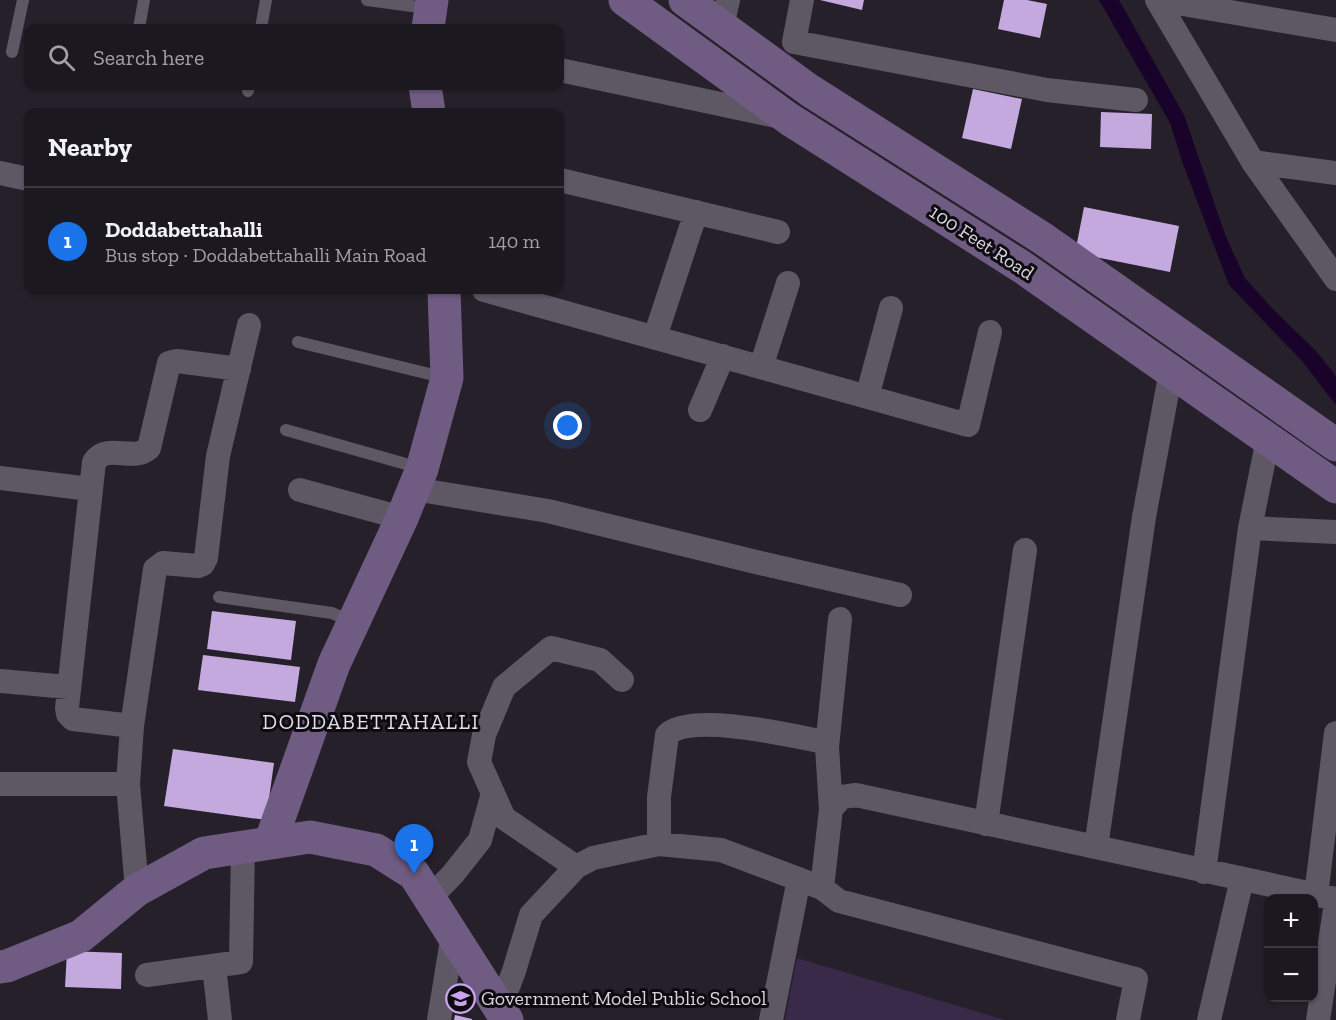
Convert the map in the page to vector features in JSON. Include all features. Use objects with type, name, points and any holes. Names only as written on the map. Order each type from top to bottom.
[{"type":"main road","name":"100 Feet Road","points":[[625,0],[789,119],[1022,267],[1336,487]]},
{"type":"main road","name":"100 Feet Road","points":[[685,0],[725,13],[809,90],[1042,237],[1336,445]]},
{"type":"main road","points":[[426,90],[428,108]]},
{"type":"main road","points":[[256,845],[334,664],[412,492],[447,378],[444,294]]},
{"type":"main road","points":[[0,967],[81,936],[137,890],[204,853],[310,837],[376,850],[414,874],[503,1014]]},
{"type":"street","points":[[802,0],[794,42],[1047,90],[1136,100]]},
{"type":"street","points":[[1158,0],[1336,30]]},
{"type":"street","points":[[1158,0],[1253,162],[1336,279]]},
{"type":"street","points":[[564,71],[789,119]]},
{"type":"street","points":[[1253,162],[1336,173]]},
{"type":"street","points":[[0,174],[24,178]]},
{"type":"street","points":[[564,181],[778,232]]},
{"type":"street","points":[[656,337],[696,212]]},
{"type":"street","points":[[761,367],[788,283]]},
{"type":"street","points":[[499,294],[968,425],[990,332]]},
{"type":"street","points":[[867,397],[891,308]]},
{"type":"street","points":[[137,890],[129,784],[132,726],[155,569],[163,563],[198,566],[203,564],[206,558],[218,456],[249,326]]},
{"type":"street","points":[[699,410],[723,356]]},
{"type":"street","points":[[132,726],[79,720],[70,717],[67,708],[94,462],[104,453],[138,454],[149,448],[169,363],[177,361],[239,369]]},
{"type":"street","points":[[1096,847],[1144,517],[1171,371]]},
{"type":"street","points":[[1204,872],[1250,528],[1268,439]]},
{"type":"street","points":[[0,478],[90,489]]},
{"type":"street","points":[[300,490],[412,492],[548,511],[900,595]]},
{"type":"street","points":[[1250,528],[1336,532]]},
{"type":"street","points":[[986,824],[1025,550]]},
{"type":"street","points":[[822,888],[831,809],[827,747],[840,619]]},
{"type":"street","points":[[576,867],[504,818],[479,762],[484,735],[504,687],[551,648],[600,660],[622,680]]},
{"type":"street","points":[[0,681],[68,687]]},
{"type":"street","points":[[659,844],[660,786],[667,735],[673,729],[696,725],[759,728],[820,741],[827,747]]},
{"type":"street","points":[[1318,1020],[1329,899],[1336,733]]},
{"type":"street","points":[[0,784],[129,784]]},
{"type":"street","points":[[430,898],[480,840],[493,793]]},
{"type":"street","points":[[831,809],[842,797],[856,795],[1329,899]]},
{"type":"street","points":[[503,1014],[531,915],[576,867],[593,858],[659,844],[721,850],[822,888],[839,901],[1136,979],[1128,1020]]},
{"type":"street","points":[[147,975],[241,962],[256,845]]},
{"type":"street","points":[[771,1020],[799,879]]},
{"type":"street","points":[[1209,1020],[1242,879]]},
{"type":"street","points":[[439,1020],[453,934]]},
{"type":"street","points":[[214,966],[220,1020]]},
{"type":"lane","points":[[12,52],[23,0]]},
{"type":"lane","points":[[140,24],[144,0]]},
{"type":"lane","points":[[262,24],[267,0]]},
{"type":"lane","points":[[367,0],[420,13]]},
{"type":"lane","points":[[298,342],[447,378]]},
{"type":"lane","points":[[286,430],[412,492]]},
{"type":"lane","points":[[219,597],[332,613],[353,622]]},
{"type":"shaded area","points":[[1099,0],[1119,0],[1184,115],[1226,237],[1245,278],[1316,351],[1333,372],[1336,377],[1336,405],[1302,361],[1229,285],[1183,164],[1170,123]]},
{"type":"shaded area","points":[[797,958],[1005,1020],[785,1020]]},
{"type":"building","points":[[820,0],[864,0],[862,10]]},
{"type":"building","points":[[1004,0],[1027,0],[1047,4],[1040,38],[998,29]]},
{"type":"building","points":[[973,89],[1022,99],[1011,149],[962,138]]},
{"type":"building","points":[[1101,112],[1152,114],[1151,149],[1100,147]]},
{"type":"building","points":[[1084,207],[1179,226],[1170,272],[1075,253]]},
{"type":"building","points":[[212,611],[296,621],[291,660],[207,649]]},
{"type":"building","points":[[203,655],[300,667],[295,702],[198,690]]},
{"type":"building","points":[[173,749],[274,763],[266,820],[164,806]]},
{"type":"building","points":[[67,951],[122,953],[121,989],[65,987]]},
{"type":"building","points":[[455,1015],[472,1019],[472,1020],[454,1020]]},
{"type":"place","name":"Doddabettahalli","points":[[414,874]]},
{"type":"place","name":"Government Model Public School","points":[[460,998]]},
{"type":"district","name":"DODDABETTAHALLI","points":[[371,721]]}]
